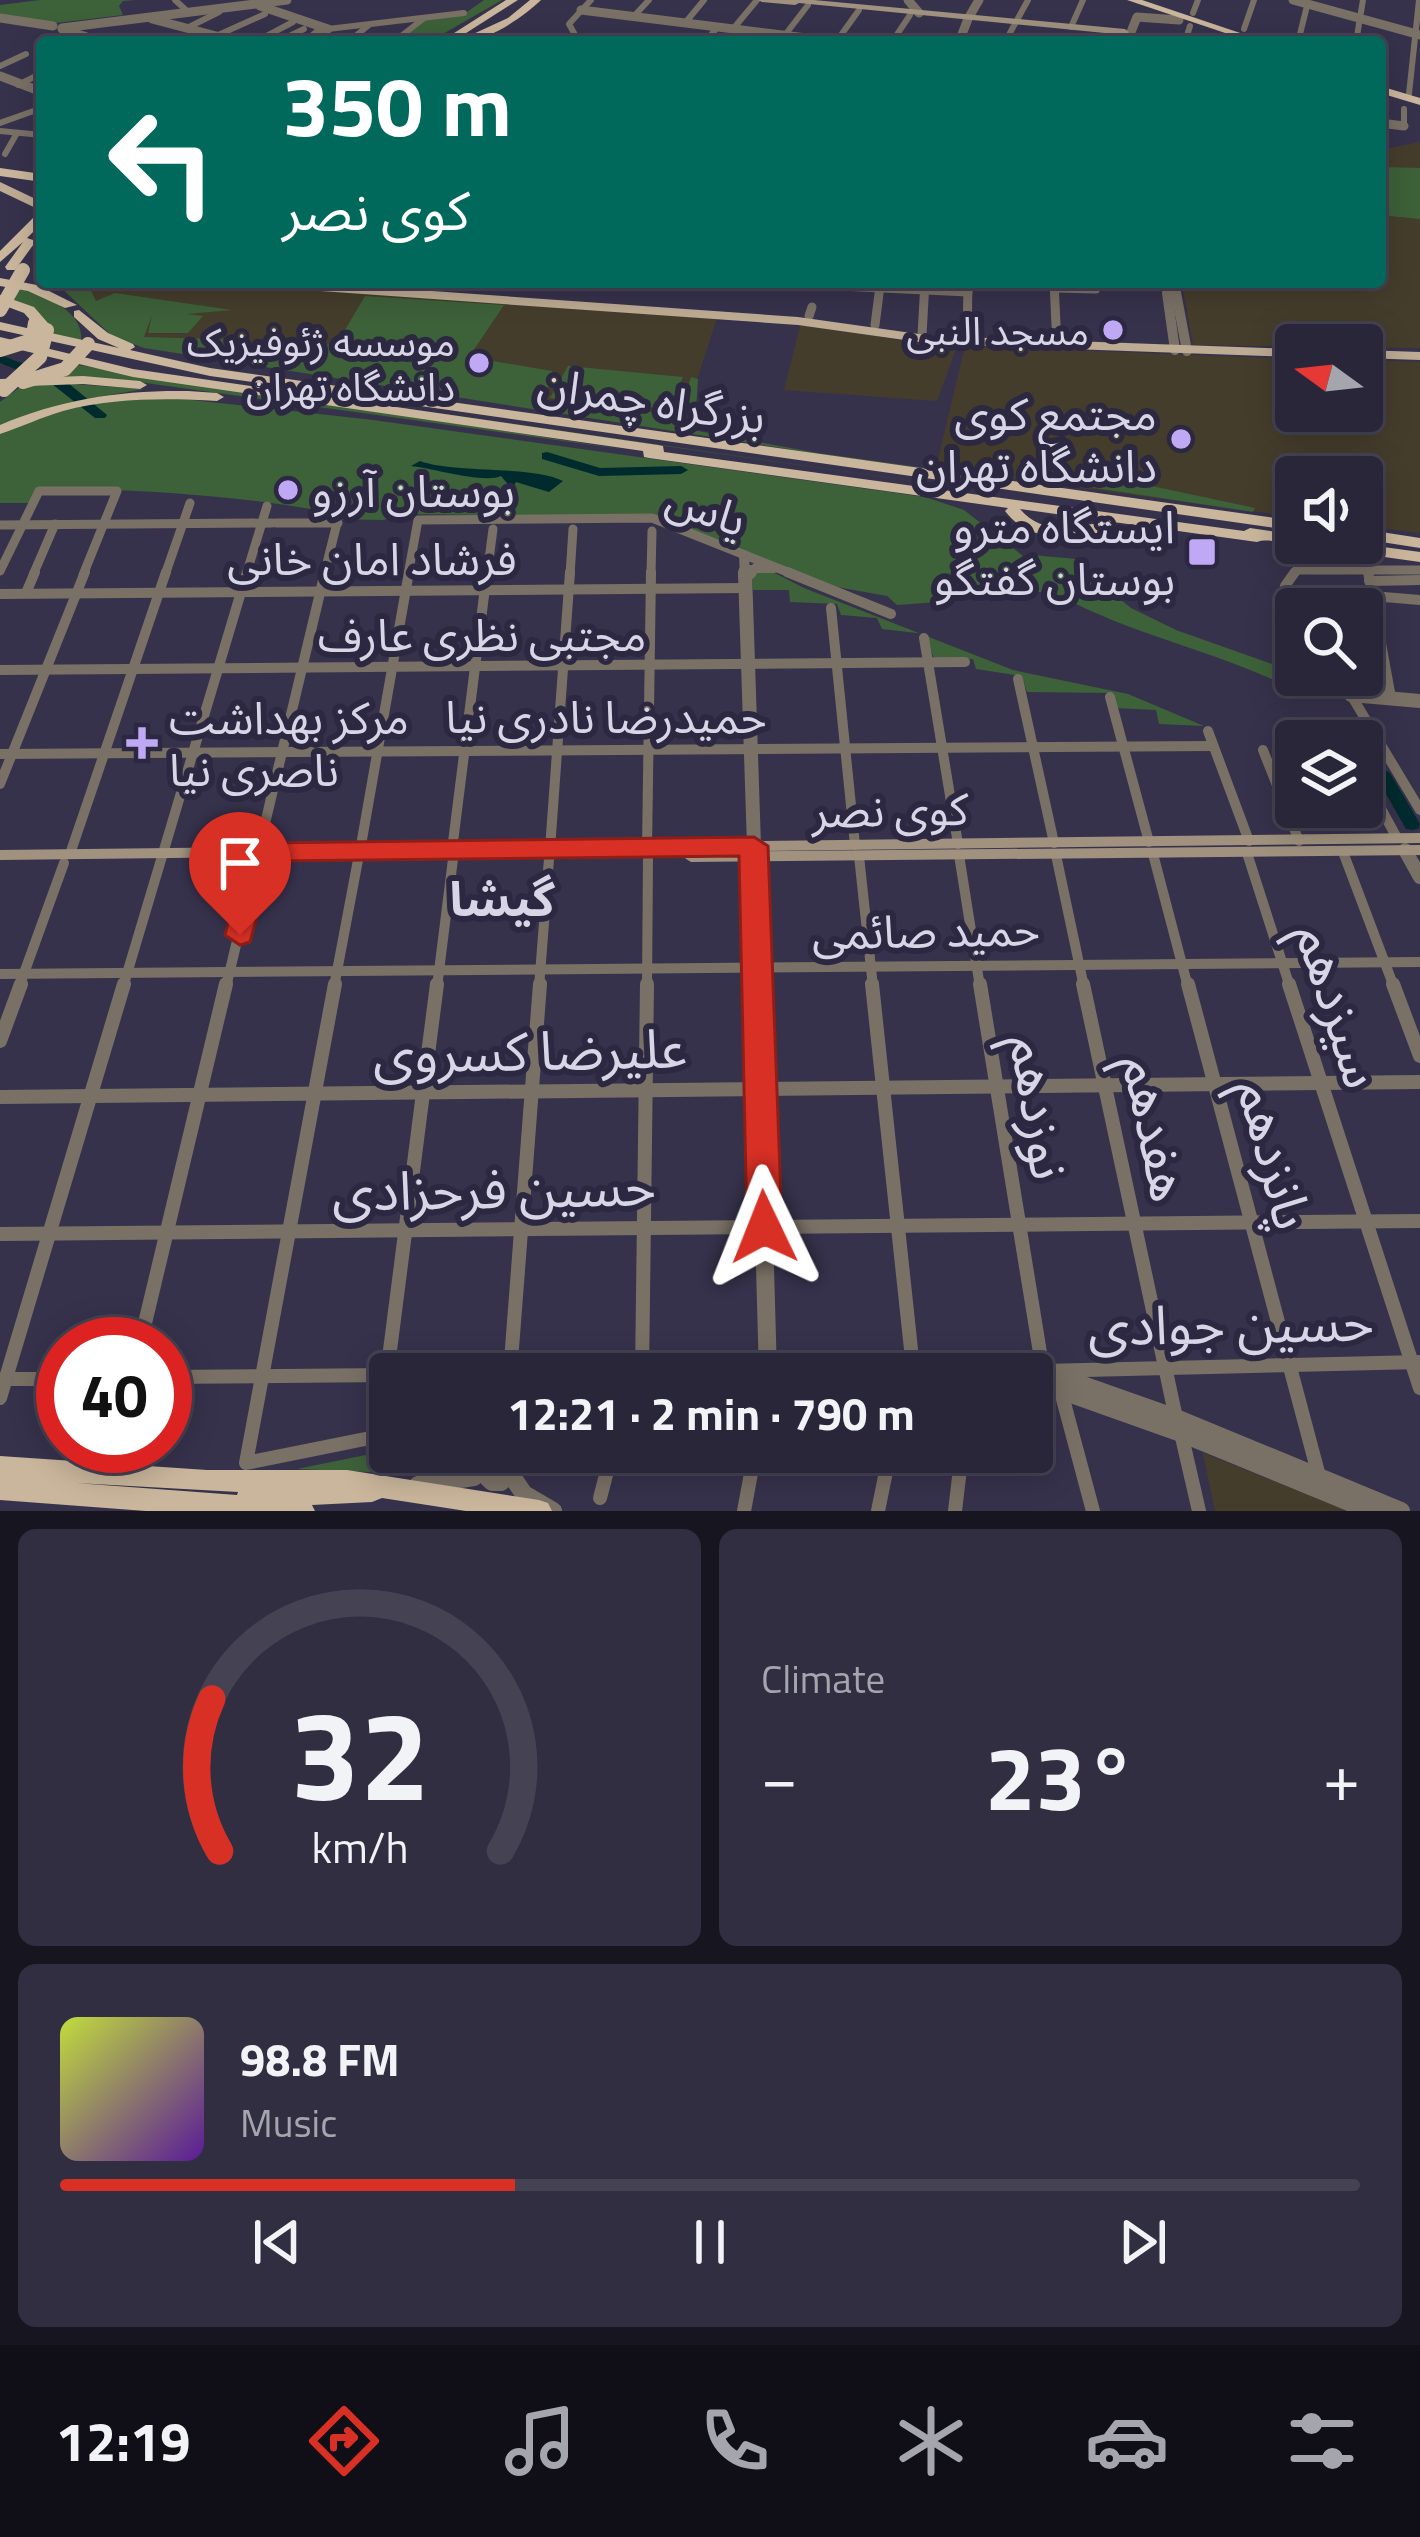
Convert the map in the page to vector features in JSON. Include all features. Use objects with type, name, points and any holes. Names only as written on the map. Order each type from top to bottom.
[{"type":"highway","points":[[465,36],[509,0]]},
{"type":"highway","points":[[466,36],[525,0]]},
{"type":"highway","points":[[469,36],[512,20],[536,0]]},
{"type":"highway","points":[[1132,1],[1185,23],[1246,36]]},
{"type":"highway","points":[[1132,1],[1243,36]]},
{"type":"highway","points":[[1386,94],[1416,101]]},
{"type":"highway","points":[[0,178],[36,178]]},
{"type":"highway","points":[[0,248],[36,214]]},
{"type":"highway","points":[[1,389],[65,369],[88,344],[74,309],[32,288],[0,283],[36,218]]},
{"type":"highway","points":[[1,389],[38,360],[47,342],[41,327],[0,304],[11,265]]},
{"type":"highway","points":[[56,288],[110,340],[155,354],[548,412],[736,449]]},
{"type":"highway","name":"بزرگراه چمران","points":[[0,326],[210,372],[1253,529]]},
{"type":"highway","points":[[0,345],[32,340],[41,327]]},
{"type":"highway","name":"بزرگراه چمران","points":[[0,345],[277,396],[1275,532]]},
{"type":"highway","points":[[22,382],[71,380],[224,398],[1275,532]]},
{"type":"highway","points":[[0,430],[40,413],[98,398],[142,393],[224,398]]},
{"type":"highway","points":[[1052,488],[1198,508],[1253,529]]},
{"type":"highway","points":[[1013,511],[1023,523],[1045,532],[1121,526],[1253,529]]},
{"type":"highway","points":[[1383,537],[1420,543]]},
{"type":"highway","points":[[1383,552],[1420,557]]},
{"type":"highway","points":[[0,1467],[207,1481],[332,1480],[539,1511]]},
{"type":"highway","points":[[192,1502],[388,1488]]},
{"type":"highway","points":[[0,1489],[302,1511]]},
{"type":"main road","points":[[760,0],[810,2]]},
{"type":"main road","points":[[788,0],[912,7],[963,19],[1126,36]]},
{"type":"main road","points":[[0,178],[36,207]]},
{"type":"main road","points":[[360,288],[810,311],[884,329],[967,341],[1275,353]]},
{"type":"main road","points":[[360,288],[798,321],[967,341]]},
{"type":"main road","points":[[1383,355],[1420,356]]},
{"type":"main road","name":"کوی نصر","points":[[0,859],[1248,847],[1343,852],[1407,846],[1420,838]]},
{"type":"main road","name":"کوی نصر","points":[[1248,847],[1299,841],[1407,846]]},
{"type":"street","points":[[173,0],[186,10]]},
{"type":"street","points":[[172,12],[173,0]]},
{"type":"street","points":[[56,28],[274,0]]},
{"type":"street","points":[[143,16],[287,0]]},
{"type":"street","points":[[576,36],[569,24],[591,0]]},
{"type":"street","points":[[634,16],[650,0]]},
{"type":"street","points":[[685,24],[704,0]]},
{"type":"street","points":[[728,36],[760,0]]},
{"type":"street","points":[[960,36],[968,0]]},
{"type":"street","points":[[950,36],[979,0]]},
{"type":"street","points":[[1008,36],[1028,0]]},
{"type":"street","points":[[1066,36],[1083,0]]},
{"type":"street","points":[[1193,13],[1198,0]]},
{"type":"street","points":[[1246,36],[1254,0]]},
{"type":"street","points":[[1290,0],[1417,34]]},
{"type":"street","points":[[1357,36],[1363,0]]},
{"type":"street","points":[[1416,101],[1419,0]]},
{"type":"street","points":[[1126,36],[1132,1]]},
{"type":"street","points":[[784,36],[810,2]]},
{"type":"street","points":[[1299,36],[1307,3]]},
{"type":"street","points":[[143,16],[216,36],[258,5]]},
{"type":"street","points":[[258,5],[324,29],[464,13]]},
{"type":"street","points":[[187,28],[223,6]]},
{"type":"street","points":[[841,36],[862,6]]},
{"type":"street","points":[[895,36],[912,7]]},
{"type":"street","points":[[580,10],[646,19]]},
{"type":"street","points":[[580,10],[770,36]]},
{"type":"street","points":[[1126,36],[1136,19],[1153,15],[1185,23],[1185,36]]},
{"type":"street","points":[[401,36],[425,17]]},
{"type":"street","points":[[0,19],[82,36]]},
{"type":"street","points":[[266,36],[293,22]]},
{"type":"street","points":[[356,36],[371,24]]},
{"type":"street","points":[[56,28],[75,36]]},
{"type":"street","points":[[710,36],[717,28]]},
{"type":"street","points":[[289,36],[304,29]]},
{"type":"street","points":[[316,36],[324,29]]},
{"type":"street","points":[[0,65],[26,54]]},
{"type":"street","points":[[16,85],[36,77]]},
{"type":"street","points":[[0,78],[36,91]]},
{"type":"street","points":[[1386,123],[1404,126],[1404,109]]},
{"type":"street","points":[[0,127],[36,111]]},
{"type":"street","points":[[0,127],[36,135]]},
{"type":"street","points":[[5,154],[17,133]]},
{"type":"street","points":[[880,288],[884,329]]},
{"type":"street","points":[[922,335],[925,288]]},
{"type":"street","points":[[967,341],[968,288]]},
{"type":"street","points":[[1054,288],[1057,346]]},
{"type":"street","points":[[1079,288],[1096,290]]},
{"type":"street","points":[[1171,288],[1181,351]]},
{"type":"street","points":[[0,571],[39,491],[117,491],[46,670],[6,754],[0,784]]},
{"type":"street","points":[[0,1041],[190,503]]},
{"type":"street","points":[[0,1398],[241,592],[270,523],[267,506]]},
{"type":"street","name":"یاس","points":[[405,591],[418,520],[652,518],[891,614]]},
{"type":"street","points":[[0,525],[340,523],[147,1317]]},
{"type":"street","points":[[26,593],[55,524]]},
{"type":"street","points":[[391,1353],[494,530]]},
{"type":"street","points":[[512,1353],[573,530]]},
{"type":"street","points":[[642,1353],[652,531]]},
{"type":"street","points":[[744,555],[767,1353]]},
{"type":"street","points":[[1366,564],[1371,588]]},
{"type":"street","points":[[745,582],[756,568],[774,568]]},
{"type":"street","points":[[1286,588],[1297,570],[1420,580]]},
{"type":"street","points":[[1368,574],[1420,570]]},
{"type":"street","name":"فرشاد امان خانی","points":[[0,594],[651,589],[745,582]]},
{"type":"street","points":[[369,1439],[294,1457],[246,1462],[405,591]]},
{"type":"street","points":[[1383,597],[1420,600]]},
{"type":"street","points":[[831,608],[898,1226],[906,1353]]},
{"type":"street","name":"نوزدهم","points":[[923,638],[1035,1353]]},
{"type":"street","points":[[1383,655],[1391,698]]},
{"type":"street","name":"مجتبی نظری عارف","points":[[0,670],[964,662]]},
{"type":"street","name":"هفدهم","points":[[1018,679],[1198,1511]]},
{"type":"street","points":[[1352,696],[1420,810]]},
{"type":"street","points":[[1364,696],[1420,700]]},
{"type":"street","name":"پانزدهم","points":[[1110,697],[1319,1483]]},
{"type":"street","name":"سیزدهم","points":[[1208,731],[1420,1388]]},
{"type":"street","name":"حمیدرضا نادری نیا","points":[[6,754],[1213,746]]},
{"type":"street","points":[[1263,751],[1299,841]]},
{"type":"street","points":[[1383,808],[1420,878]]},
{"type":"street","points":[[1343,852],[1420,1056]]},
{"type":"street","name":"حمید صائمی","points":[[0,974],[1420,962]]},
{"type":"street","name":"علیرضا کسروی","points":[[0,1097],[1420,1082]]},
{"type":"street","name":"حسین فرحزادی","points":[[0,1234],[1420,1221]]},
{"type":"street","name":"حسین جوادی","points":[[1053,1374],[1165,1366],[1415,1362]]},
{"type":"street","points":[[192,1377],[369,1375]]},
{"type":"street","points":[[3,1379],[36,1378]]},
{"type":"street","points":[[1053,1380],[1402,1511]]},
{"type":"street","points":[[1053,1384],[1178,1426]]},
{"type":"street","points":[[1060,1388],[1093,1511]]},
{"type":"street","points":[[388,1488],[461,1481],[471,1473]]},
{"type":"street","points":[[484,1473],[492,1482],[501,1482],[506,1473]]},
{"type":"street","points":[[516,1473],[524,1494],[553,1511]]},
{"type":"street","points":[[600,1498],[607,1473]]},
{"type":"street","points":[[744,1511],[751,1473]]},
{"type":"street","points":[[878,1511],[886,1473]]},
{"type":"street","points":[[955,1511],[960,1473]]},
{"type":"street","points":[[1319,1483],[1371,1511]]},
{"type":"shaded area","points":[[1420,142],[1420,348],[1383,348],[1383,324],[1275,324],[1275,346],[1193,345],[1183,288],[1330,290],[1386,288],[1386,149]]},
{"type":"shaded area","name":"موسسه ژئوفیزیک دانشگاه تهران","points":[[90,288],[286,288],[717,318],[695,386],[695,425],[147,346],[107,324]]},
{"type":"shaded area","points":[[801,323],[957,346],[937,401],[784,390]]},
{"type":"shaded area","name":"مجتمع کوی دانشگاه تهران","points":[[965,346],[1275,358],[1275,432],[1383,432],[1383,361],[1420,362],[1420,533],[1383,529],[1383,456],[1275,456],[1275,514],[936,468]]},
{"type":"shaded area","points":[[420,461],[532,473],[563,481],[549,492],[516,482],[511,490],[505,488],[501,476],[471,477],[411,466]]},
{"type":"shaded area","points":[[1203,1453],[1313,1497],[1347,1511],[1215,1511]]},
{"type":"green space","points":[[136,0],[123,1],[119,6],[123,15],[48,24],[0,16],[0,5]]},
{"type":"green space","points":[[484,0],[502,0],[439,36],[403,36],[426,19],[467,12]]},
{"type":"green space","points":[[1386,167],[1420,168],[1420,219],[1386,216]]},
{"type":"green space","points":[[18,286],[70,313],[81,332],[81,344],[52,338],[42,316],[10,300]]},
{"type":"green space","points":[[61,288],[90,288],[96,301],[115,293],[232,310],[187,314],[203,316],[188,333],[148,333],[152,315],[144,337],[250,340],[241,354],[273,358],[284,342],[336,345],[365,296],[504,305],[469,357],[552,371],[545,401],[680,415],[691,377],[698,379],[695,425],[682,428],[818,453],[1076,489],[819,454],[144,348],[112,336]]},
{"type":"green space","points":[[78,365],[628,450],[124,380],[38,380]]},
{"type":"green space","points":[[568,366],[683,377],[668,409],[550,398]]},
{"type":"green space","points":[[23,385],[144,389],[75,401],[0,428],[0,402]]},
{"type":"green space","points":[[326,397],[990,492],[331,399]]},
{"type":"green space","points":[[108,399],[183,399],[373,420],[925,497],[964,510],[1027,559],[1032,555],[1087,560],[1085,571],[1131,608],[1176,630],[1275,665],[1275,681],[1105,617],[1046,588],[1043,592],[897,605],[887,596],[820,584],[657,517],[397,514],[384,520],[322,519],[320,512],[311,509],[243,500],[38,488],[29,503],[0,503],[0,433],[40,416]]},
{"type":"green space","points":[[1078,475],[1255,508],[1253,512],[1076,485]]},
{"type":"green space","points":[[767,569],[920,633],[882,629],[877,618],[841,615],[837,604],[790,602],[789,590],[753,590],[752,572]]},
{"type":"green space","points":[[926,636],[1013,670],[1128,694],[1204,726],[1159,724],[1156,710],[1116,708],[1111,693],[1027,692],[1022,676],[976,669],[973,659],[934,659]]},
{"type":"green space","points":[[369,1454],[369,1472],[297,1469]]},
{"type":"waterway","points":[[0,359],[57,381],[100,415]]},
{"type":"waterway","points":[[547,456],[599,472]]},
{"type":"waterway","points":[[601,472],[681,470]]},
{"type":"waterway","points":[[1383,775],[1412,825]]},
{"type":"place","name":"مسجد النبی","points":[[1113,330]]},
{"type":"place","name":"موسسه ژئوفیزیک دانشگاه تهران","points":[[479,363]]},
{"type":"place","name":"مجتمع کوی دانشگاه تهران","points":[[1181,439]]},
{"type":"place","name":"بوستان آرزو","points":[[288,490]]},
{"type":"place","name":"ایستگاه مترو بوستان گفتگو","points":[[1202,552]]},
{"type":"place","name":"مرکز بهداشت ناصری نیا","points":[[142,743]]},
{"type":"district","name":"گیشا","points":[[502,898]]},
{"type":"route","points":[[240,935],[260,852],[754,846],[764,1227]]}]
